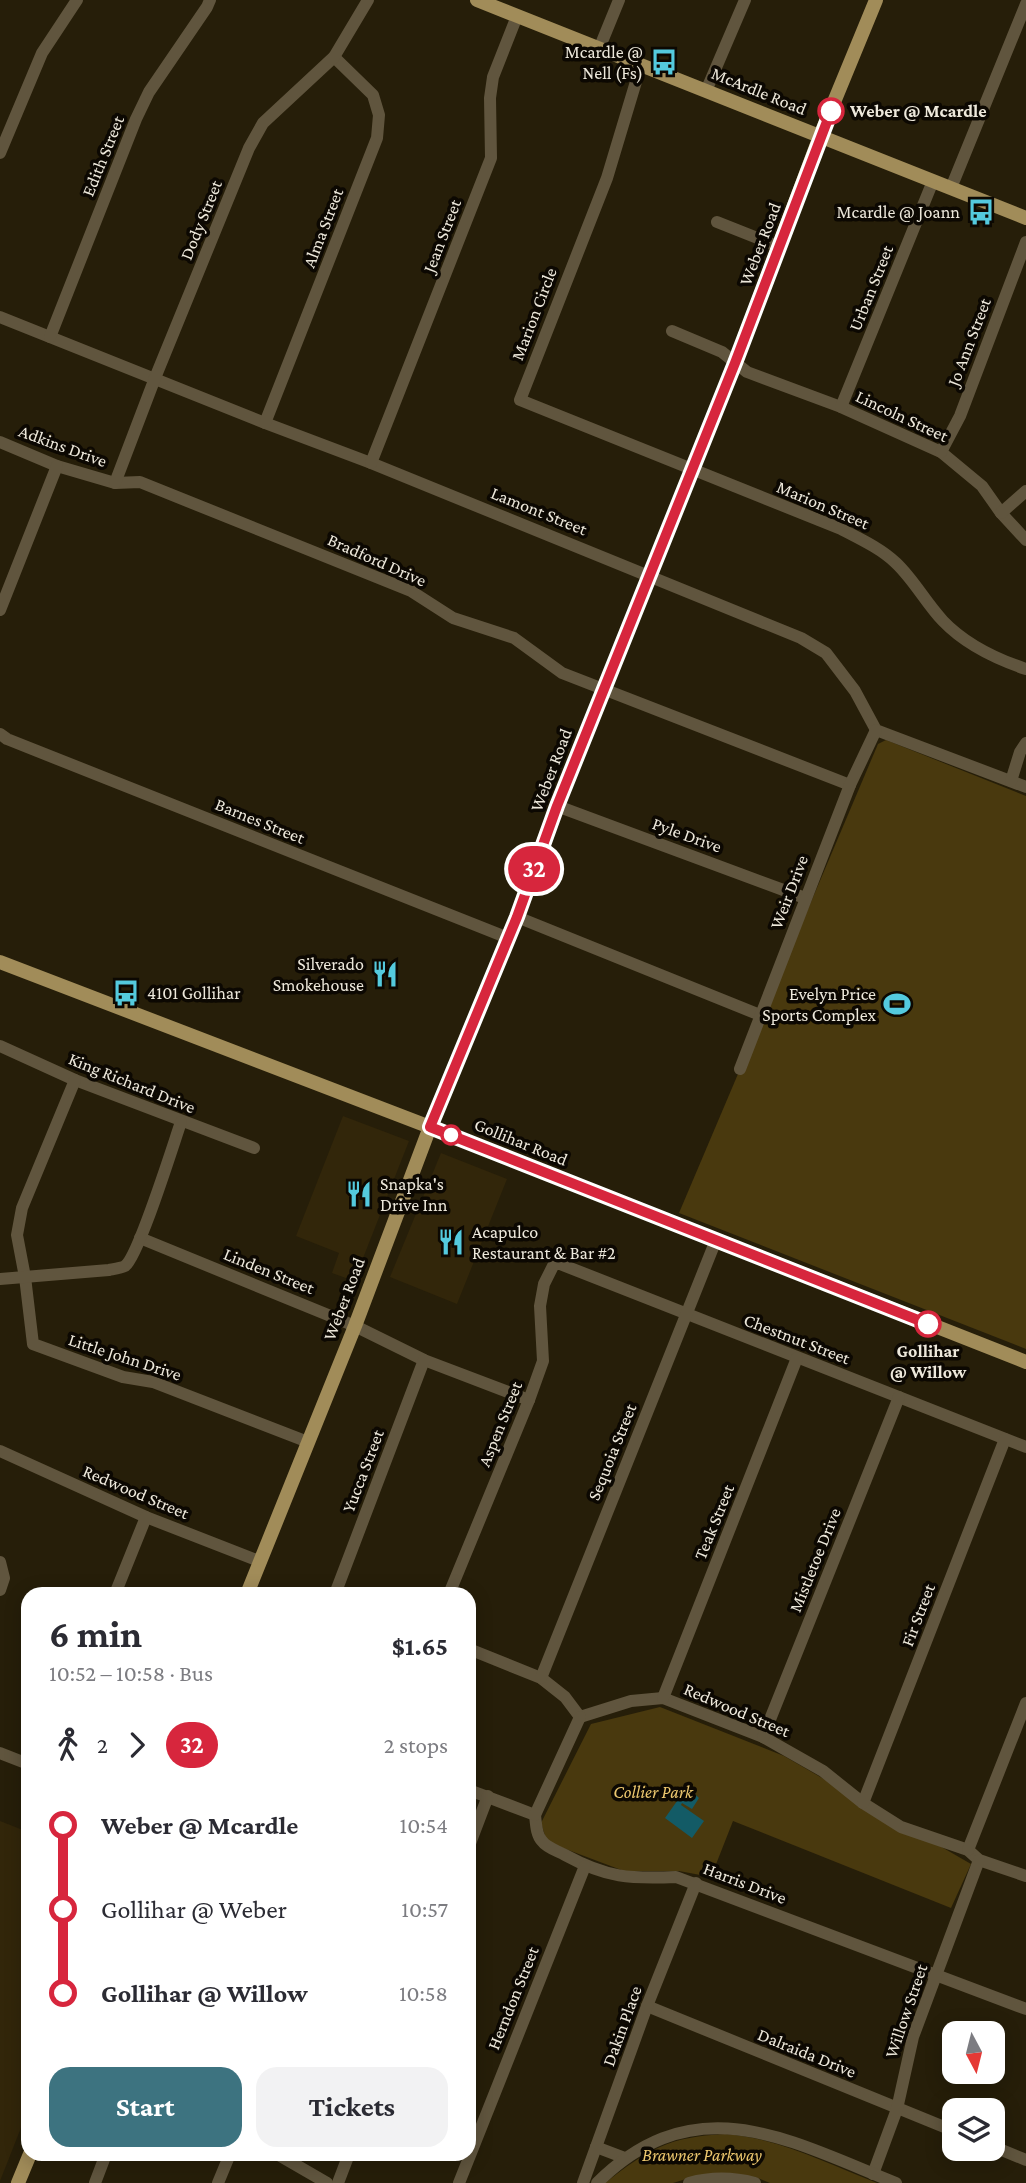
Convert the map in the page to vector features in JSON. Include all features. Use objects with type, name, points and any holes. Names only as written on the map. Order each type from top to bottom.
[{"type":"main road","name":"Weber Road","points":[[250,1587],[355,1326],[430,1127],[517,917],[557,806],[735,363],[820,136],[876,0]]},
{"type":"main road","name":"McArdle Road","points":[[487,2],[1026,218]]},
{"type":"main road","name":"Gollihar Road","points":[[0,962],[430,1127],[1026,1362]]},
{"type":"main road","points":[[18,2183],[27,2161]]},
{"type":"street","points":[[0,153],[42,53],[77,0]]},
{"type":"street","name":"Edith Street","points":[[50,337],[136,119],[149,92],[210,0]]},
{"type":"street","name":"Dody Street","points":[[115,483],[249,148],[263,124],[334,57],[368,0]]},
{"type":"street","points":[[599,49],[619,0]]},
{"type":"street","points":[[706,91],[745,0]]},
{"type":"street","points":[[951,188],[1026,4]]},
{"type":"street","name":"Jean Street","points":[[371,463],[491,158],[490,98],[493,77],[517,16]]},
{"type":"street","name":"Alma Street","points":[[265,423],[377,138],[379,115],[373,95],[334,57]]},
{"type":"street","name":"Marion Circle","points":[[641,65],[607,178],[520,400],[691,469]]},
{"type":"street","name":"Urban Street","points":[[841,407],[933,181]]},
{"type":"street","points":[[717,222],[780,247]]},
{"type":"street","name":"Jo Ann Street","points":[[941,452],[960,416],[1026,242]]},
{"type":"street","name":"Lamont Street","points":[[0,317],[371,463],[801,638],[826,653],[855,691],[876,730]]},
{"type":"street","name":"Lincoln Street","points":[[672,331],[722,352],[747,372],[841,407],[941,452],[982,485],[1001,513],[1026,540]]},
{"type":"street","name":"Adkins Drive","points":[[0,442],[57,466],[115,483]]},
{"type":"street","points":[[0,610],[57,466]]},
{"type":"street","name":"Marion Street","points":[[691,469],[841,529],[871,545],[897,564],[944,622],[958,634],[1000,660],[1026,669]]},
{"type":"street","name":"Bradford Drive","points":[[115,483],[140,482],[411,591],[453,618],[514,639],[562,673],[850,785]]},
{"type":"street","points":[[1001,513],[1026,491]]},
{"type":"street","points":[[876,730],[1026,787]]},
{"type":"street","name":"Weir Drive","points":[[740,1069],[850,785],[876,730]]},
{"type":"street","name":"Barnes Street","points":[[0,734],[508,938]]},
{"type":"street","points":[[1011,781],[1020,752],[1026,743]]},
{"type":"street","name":"Pyle Drive","points":[[557,806],[805,898]]},
{"type":"street","points":[[517,917],[760,1015]]},
{"type":"street","name":"King Richard Drive","points":[[0,1046],[75,1080],[254,1148]]},
{"type":"street","name":"Little John Drive","points":[[75,1080],[22,1208],[17,1235],[33,1344],[123,1377],[152,1382],[308,1442]]},
{"type":"street","points":[[0,1279],[124,1267],[132,1257],[140,1238],[181,1122]]},
{"type":"street","name":"Linden Street","points":[[140,1238],[355,1326],[424,1360],[529,1400]]},
{"type":"street","name":"Sequoia Street","points":[[541,1678],[716,1240]]},
{"type":"street","name":"Chestnut Street","points":[[555,1262],[1026,1447]]},
{"type":"street","name":"Aspen Street","points":[[452,1587],[543,1361],[540,1306],[544,1284],[555,1262]]},
{"type":"street","name":"Teak Street","points":[[663,1698],[797,1359]]},
{"type":"street","name":"Yucca Street","points":[[338,1587],[424,1360]]},
{"type":"street","name":"Mistletoe Drive","points":[[763,1737],[899,1396]]},
{"type":"street","name":"Fir Street","points":[[863,1803],[1005,1439]]},
{"type":"street","name":"Redwood Street","points":[[0,1451],[146,1517],[259,1561]]},
{"type":"street","points":[[118,1587],[146,1517]]},
{"type":"street","points":[[0,1562],[4,1578],[0,1590]]},
{"type":"street","points":[[476,1652],[541,1678],[565,1697],[580,1717],[535,1815],[476,1792]]},
{"type":"street","name":"Redwood Street","points":[[580,1717],[631,1701],[663,1698],[763,1737],[823,1771],[863,1803],[901,1827],[968,1850],[979,1860],[1026,1875]]},
{"type":"street","points":[[968,1850],[1026,1703]]},
{"type":"street","points":[[0,1753],[21,1761]]},
{"type":"street","points":[[476,1828],[488,1796]]},
{"type":"street","name":"Harris Drive","points":[[535,1815],[538,1835],[543,1843],[585,1866],[616,1876],[676,1877],[696,1883],[1026,2009]]},
{"type":"street","name":"Willow Street","points":[[873,2174],[897,2109],[913,2037],[979,1860]]},
{"type":"street","name":"Herndon Street","points":[[476,2140],[585,1866]]},
{"type":"street","name":"Dakin Place","points":[[583,2183],[647,2006],[696,1883]]},
{"type":"street","name":"Dalraida Drive","points":[[647,2006],[942,2126]]},
{"type":"street","points":[[597,2183],[625,2158],[659,2140],[681,2132],[726,2127],[776,2136],[896,2183]]},
{"type":"street","points":[[596,2147],[625,2158]]},
{"type":"street","points":[[1005,2151],[1026,2160]]},
{"type":"street","points":[[95,2183],[103,2161]]},
{"type":"street","points":[[218,2183],[227,2161]]},
{"type":"street","points":[[289,2161],[327,2183]]},
{"type":"street","points":[[338,2183],[346,2161]]},
{"type":"street","name":"Herndon Street","points":[[459,2183],[468,2161]]},
{"type":"street","points":[[689,2183],[720,2178],[755,2183]]},
{"type":"shaded area","points":[[343,1116],[409,1141],[354,1281],[332,1273],[339,1253],[296,1236]]},
{"type":"shaded area","points":[[441,1153],[507,1179],[457,1304],[390,1277]]},
{"type":"shaded area","points":[[0,1821],[21,1829],[21,2128],[0,2181]]},
{"type":"green space","name":"Evelyn Price Sports Complex","points":[[886,740],[1026,796],[1026,1349],[679,1213],[878,744]]},
{"type":"green space","name":"Collier Park","points":[[660,1707],[784,1756],[971,1864],[951,1908],[733,1821],[711,1877],[679,1871],[624,1871],[547,1842],[541,1823],[591,1724]]},
{"type":"green space","name":"Brawner Parkway","points":[[725,2134],[783,2146],[877,2183],[770,2183],[755,2177],[699,2175],[673,2183],[605,2183],[634,2161],[660,2147],[688,2138]]},
{"type":"water","points":[[687,1787],[699,1798],[692,1809],[682,1803],[681,1805],[704,1821],[692,1838],[665,1818]]},
{"type":"bus line","name":"32","points":[[831,111],[735,363],[557,806],[517,917],[430,1127],[928,1324]]},
{"type":"place","name":"Mcardle @ Nell (Fs)","points":[[664,62]]},
{"type":"place","name":"Weber @ Mcardle","points":[[831,111]]},
{"type":"place","name":"Mcardle @ Joann","points":[[981,212]]},
{"type":"place","name":"Silverado Smokehouse","points":[[385,974]]},
{"type":"place","name":"4101 Gollihar","points":[[126,993]]},
{"type":"place","name":"Evelyn Price Sports Complex","points":[[897,1004]]},
{"type":"place","name":"Snapka's Drive Inn","points":[[359,1194]]},
{"type":"place","name":"Acapulco Restaurant & Bar #2","points":[[451,1242]]},
{"type":"place","name":"Gollihar @ Willow","points":[[928,1324]]}]
